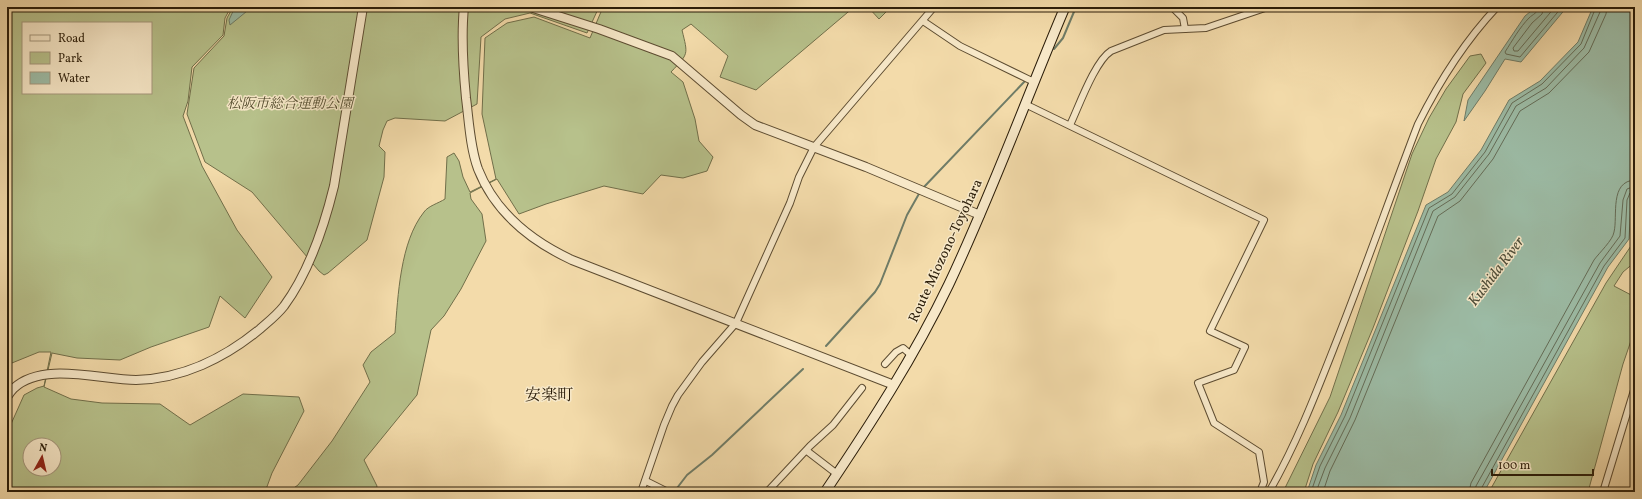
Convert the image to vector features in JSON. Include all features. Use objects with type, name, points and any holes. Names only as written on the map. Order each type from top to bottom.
[{"type":"main road","name":"Route Miozono-Toyohara","points":[[825,492],[894,385],[948,285],[1002,164],[1065,7]]},
{"type":"street","points":[[7,397],[15,387],[28,379],[43,375],[76,375],[135,380],[158,378],[189,371],[226,354],[279,312],[300,279],[313,251],[330,204],[363,7]]},
{"type":"street","points":[[464,7],[462,45],[471,140],[478,169],[498,204],[508,217],[525,232],[553,251],[894,385]]},
{"type":"street","points":[[530,7],[599,29],[672,56],[741,115],[755,125],[814,147],[980,215]]},
{"type":"street","points":[[641,492],[664,425],[678,395],[702,362],[736,323],[814,147],[934,7]]},
{"type":"street","points":[[1172,7],[1183,18],[1185,29]]},
{"type":"street","points":[[1070,125],[1105,54],[1164,30],[1206,28],[1268,7]]},
{"type":"street","points":[[1269,492],[1281,471],[1308,414],[1360,281],[1418,124],[1429,101],[1465,46],[1482,23],[1497,7]]},
{"type":"street","points":[[923,21],[960,46],[1034,82]]},
{"type":"street","points":[[1025,104],[1264,220],[1210,331],[1245,347],[1234,370],[1198,383],[1214,423],[1259,452],[1264,482],[1260,492]]},
{"type":"street","points":[[885,364],[896,352],[903,348],[911,355]]},
{"type":"street","points":[[1603,492],[1635,387]]},
{"type":"street","points":[[767,492],[833,425],[862,388]]},
{"type":"street","points":[[807,451],[837,474]]},
{"type":"street","points":[[646,481],[668,492]]},
{"type":"green space","points":[[13,7],[231,7],[225,18],[223,35],[192,67],[188,101],[183,116],[202,166],[237,230],[272,277],[245,318],[220,296],[209,327],[151,347],[120,360],[77,358],[52,353],[44,387],[71,399],[102,403],[160,404],[190,425],[243,394],[299,397],[304,411],[272,473],[265,492],[7,492],[7,433],[24,395],[44,386],[51,352],[39,352],[7,365],[7,27]]},
{"type":"green space","name":"松阪市総合運動公園","points":[[233,7],[599,7],[587,33],[530,13],[505,19],[481,37],[477,104],[445,121],[395,118],[387,121],[379,146],[385,152],[384,177],[367,240],[324,275],[252,192],[205,162],[187,114],[194,68],[224,36],[227,18]]},
{"type":"green space","points":[[603,7],[854,7],[756,90],[720,77],[728,56],[691,24],[682,30],[686,53],[671,72],[683,82],[695,119],[699,141],[713,157],[707,171],[683,178],[661,175],[643,194],[604,186],[519,214],[497,179],[470,193],[471,199],[482,214],[486,241],[461,289],[444,316],[431,330],[417,395],[364,460],[377,486],[376,492],[288,492],[298,485],[332,441],[370,382],[363,365],[371,352],[395,333],[399,286],[405,254],[416,224],[424,212],[431,206],[445,199],[447,157],[454,153],[459,161],[463,177],[470,192],[496,179],[482,114],[485,38],[507,23],[534,17],[590,38]]},
{"type":"green space","points":[[868,7],[891,7],[879,19]]},
{"type":"green space","points":[[1481,54],[1486,63],[1463,94],[1456,122],[1436,159],[1418,211],[1373,328],[1338,412],[1313,464],[1304,492],[1283,492],[1330,397],[1412,154],[1429,118],[1446,89],[1470,56]]},
{"type":"green space","points":[[1635,240],[1635,262],[1623,272],[1614,286],[1635,297],[1635,329],[1623,364],[1588,492],[1489,492],[1606,283]]},
{"type":"water","points":[[235,7],[252,7],[230,25],[229,20]]},
{"type":"water","points":[[1536,7],[1567,7],[1521,62],[1505,59],[1464,121],[1468,100],[1525,16]]},
{"type":"water","name":"Kushida River","points":[[1593,7],[1635,7],[1635,189],[1631,201],[1629,239],[1608,267],[1484,492],[1307,492],[1316,465],[1341,415],[1426,205],[1448,192],[1481,150],[1509,100],[1540,81],[1578,42]]},
{"type":"waterway","points":[[1054,49],[1063,38],[1076,7]]},
{"type":"waterway","points":[[923,188],[1025,81]]},
{"type":"waterway","points":[[826,346],[875,292],[880,284],[907,215],[920,192]]},
{"type":"waterway","points":[[674,492],[687,475],[712,455],[803,369]]},
{"type":"district","name":"安楽町","points":[[549,396]]}]
